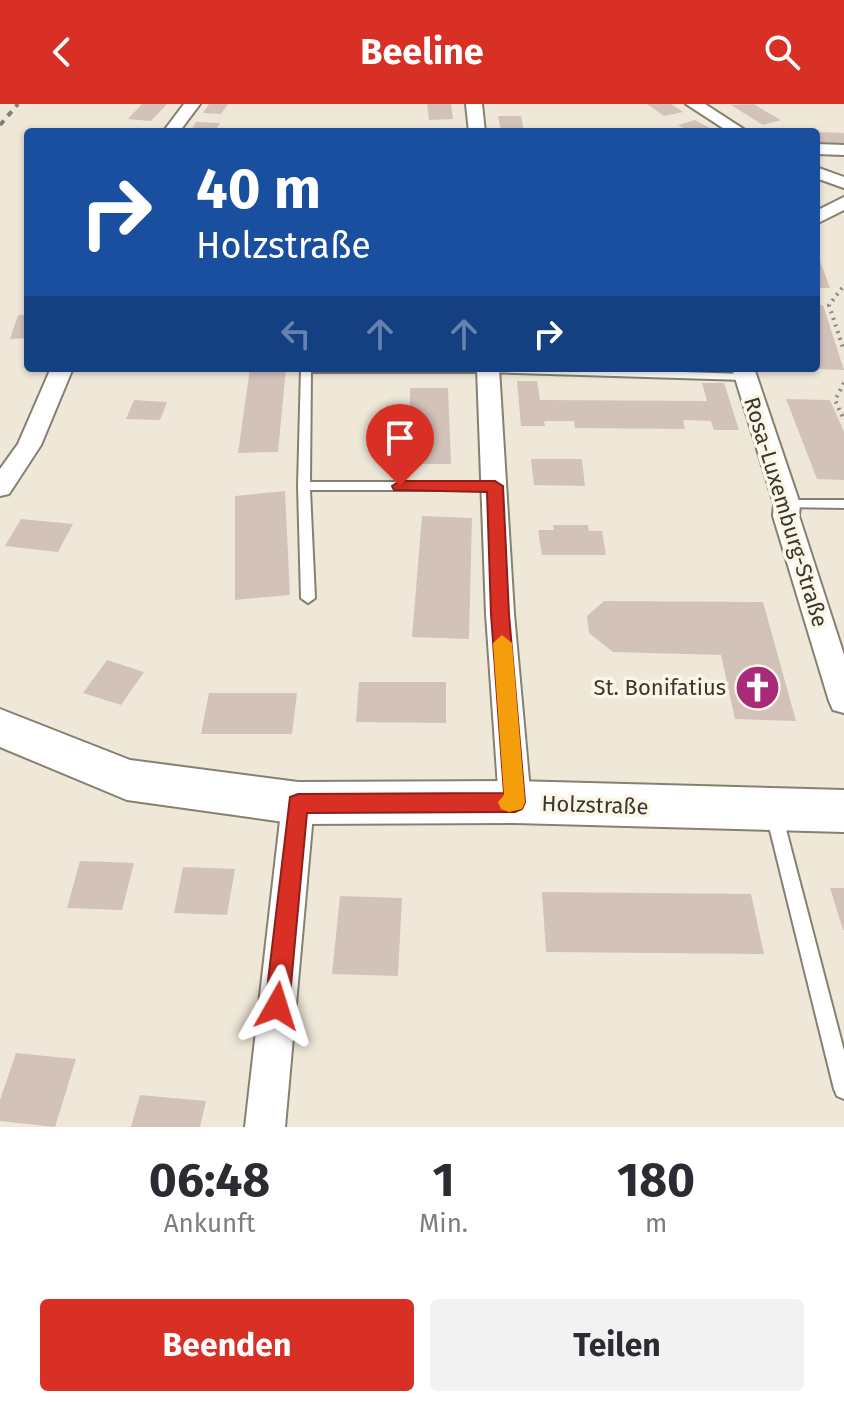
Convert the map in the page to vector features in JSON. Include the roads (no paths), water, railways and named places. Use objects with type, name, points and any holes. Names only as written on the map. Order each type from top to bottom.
[{"type":"street","points":[[174,128],[192,104]]},
{"type":"street","points":[[474,104],[477,128]]},
{"type":"street","points":[[694,104],[733,128]]},
{"type":"street","points":[[820,149],[844,150]]},
{"type":"street","points":[[820,174],[844,183]]},
{"type":"street","points":[[820,217],[844,202]]},
{"type":"street","points":[[0,488],[29,445],[60,372]]},
{"type":"street","points":[[488,372],[500,614],[515,802]]},
{"type":"street","name":"Rosa-Luxemburg-Straße","points":[[744,372],[787,504],[786,516],[844,701]]},
{"type":"street","name":"Holzstraße","points":[[0,727],[127,780],[298,803],[515,802],[844,811]]},
{"type":"street","points":[[265,1127],[298,803]]},
{"type":"lane","points":[[306,372],[304,486],[308,598]]},
{"type":"lane","points":[[304,486],[495,486]]},
{"type":"lane","points":[[787,504],[844,504]]},
{"type":"lane","points":[[773,809],[844,1089]]},
{"type":"railway","points":[[0,125],[18,104]]},
{"type":"place","name":"St. Bonifatius","points":[[757,687]]}]
